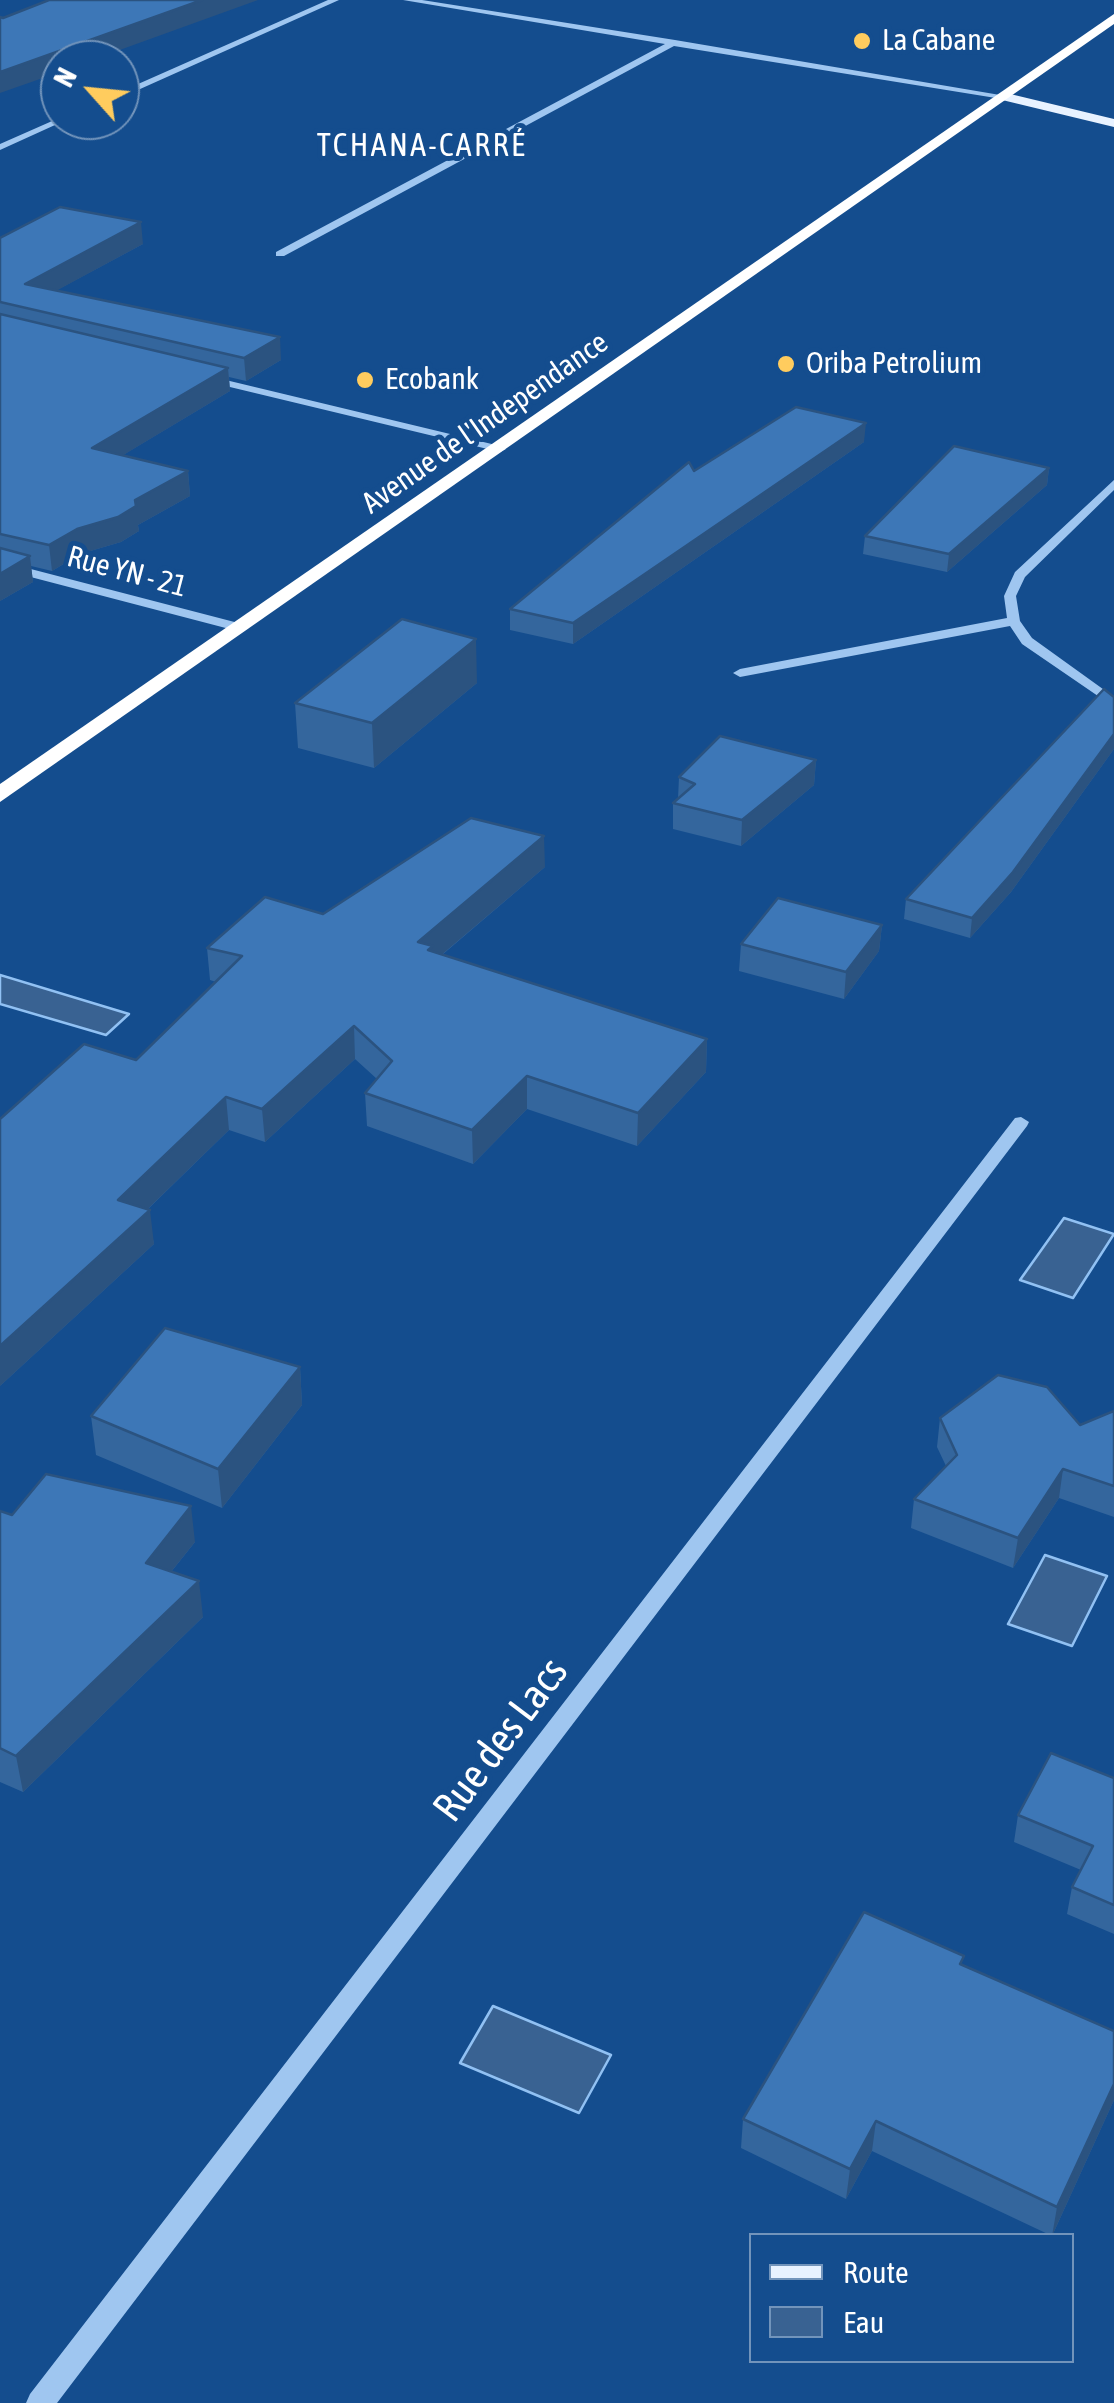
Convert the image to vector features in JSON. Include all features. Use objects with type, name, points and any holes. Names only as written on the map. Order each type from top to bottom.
[{"type":"highway","name":"Avenue de l'Independance","points":[[0,795],[1114,18]]},
{"type":"main road","points":[[1002,96],[1114,123]]},
{"type":"street","points":[[140,85],[335,0]]},
{"type":"street","points":[[407,0],[1002,96]]},
{"type":"street","points":[[280,254],[675,42]]},
{"type":"street","points":[[0,147],[40,130]]},
{"type":"street","points":[[0,136],[18,139]]},
{"type":"street","points":[[192,375],[500,449]]},
{"type":"street","points":[[1114,484],[1020,575],[1010,596],[1014,621],[1028,641],[1114,702]]},
{"type":"street","name":"Rue YN - 21","points":[[0,565],[241,628]]},
{"type":"street","points":[[740,672],[1014,621]]},
{"type":"street","name":"Rue des Lacs","points":[[40,2403],[1020,1122]]},
{"type":"water","points":[[0,975],[129,1014],[106,1035],[0,1004]]},
{"type":"water","points":[[1064,1218],[1114,1234],[1073,1298],[1020,1280]]},
{"type":"water","points":[[1045,1555],[1107,1576],[1072,1646],[1008,1624]]},
{"type":"water","points":[[493,2006],[611,2055],[579,2113],[460,2063]]},
{"type":"building","points":[[49,0],[202,0],[90,40],[40,40],[40,58],[0,72],[0,17]]},
{"type":"building","points":[[60,207],[141,222],[25,284],[280,337],[244,358],[0,302],[0,238]]},
{"type":"building","points":[[0,314],[228,368],[92,448],[188,471],[135,500],[136,506],[118,517],[77,529],[49,545],[0,534]]},
{"type":"building","points":[[796,407],[866,423],[573,623],[510,609],[689,462],[694,471]]},
{"type":"building","points":[[954,446],[1049,468],[949,554],[865,536]]},
{"type":"building","points":[[0,548],[30,556],[0,574]]},
{"type":"building","points":[[402,619],[476,639],[372,723],[295,703]]},
{"type":"building","points":[[1104,689],[1114,697],[1114,734],[1013,872],[972,918],[906,899]]},
{"type":"building","points":[[720,736],[816,760],[742,820],[673,803],[695,784],[679,777]]},
{"type":"building","points":[[471,818],[544,836],[418,942],[433,946],[428,950],[707,1039],[638,1113],[527,1076],[472,1130],[365,1093],[392,1061],[354,1026],[262,1109],[226,1097],[118,1200],[150,1210],[0,1346],[0,1119],[84,1044],[136,1060],[242,956],[207,948],[265,897],[323,914]]},
{"type":"building","points":[[778,898],[882,925],[846,972],[741,944]]},
{"type":"building","points":[[165,1328],[300,1367],[218,1469],[91,1416]]},
{"type":"building","points":[[998,1375],[1047,1387],[1080,1425],[1114,1411],[1114,1486],[1063,1469],[1018,1538],[914,1499],[957,1455],[940,1418]]},
{"type":"building","points":[[46,1474],[191,1506],[146,1563],[199,1581],[16,1756],[0,1748],[0,1511],[12,1515]]},
{"type":"building","points":[[1051,1753],[1114,1778],[1114,1905],[1072,1887],[1093,1846],[1018,1815]]},
{"type":"building","points":[[864,1912],[964,1956],[960,1964],[1114,2031],[1114,2084],[1057,2207],[876,2121],[850,2169],[743,2119]]},
{"type":"place","name":"La Cabane","points":[[862,41]]},
{"type":"place","name":"Oriba Petrolium","points":[[786,364]]},
{"type":"place","name":"Ecobank","points":[[365,380]]},
{"type":"district","name":"TCHANA-CARRÉ","points":[[422,146]]}]
